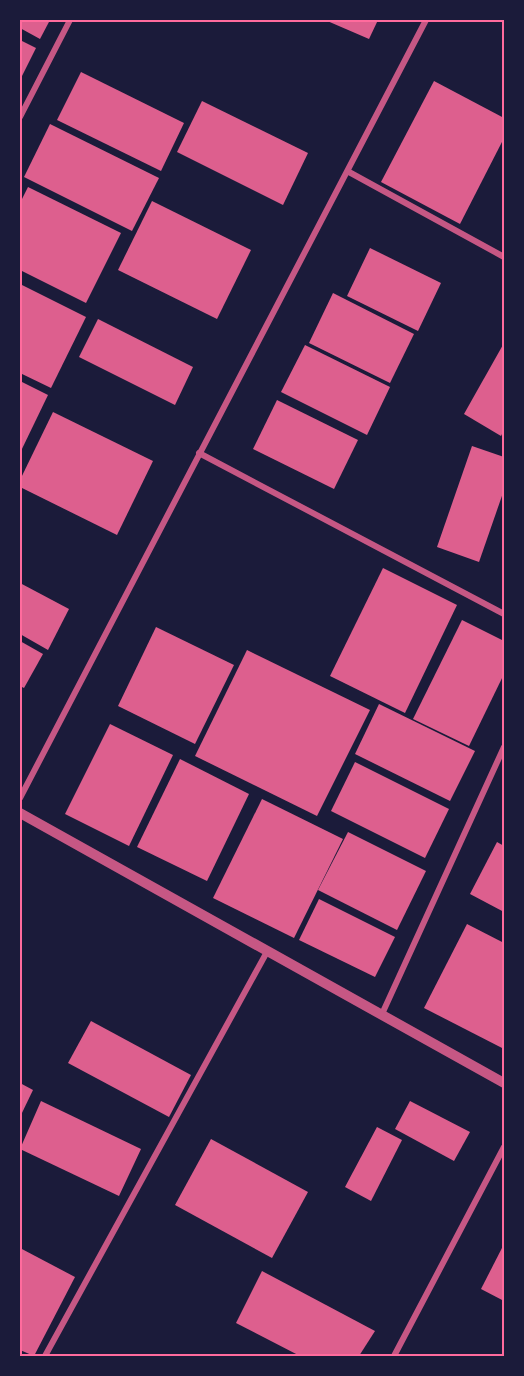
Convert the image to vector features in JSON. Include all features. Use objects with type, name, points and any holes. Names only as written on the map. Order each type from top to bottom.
[{"type":"street","points":[[20,117],[70,20]]},
{"type":"street","points":[[20,798],[199,453],[349,172],[426,20]]},
{"type":"street","points":[[349,172],[504,257]]},
{"type":"street","points":[[199,453],[504,614]]},
{"type":"street","points":[[382,1014],[504,747]]},
{"type":"street","points":[[20,813],[504,1083]]},
{"type":"street","points":[[45,1356],[268,950]]},
{"type":"street","points":[[394,1356],[504,1147]]},
{"type":"building","points":[[20,20],[50,20],[40,39],[20,28]]},
{"type":"building","points":[[325,20],[378,20],[369,39]]},
{"type":"building","points":[[20,40],[36,48],[20,80]]},
{"type":"building","points":[[81,72],[184,123],[161,171],[57,120]]},
{"type":"building","points":[[434,81],[504,118],[504,138],[460,224],[381,182]]},
{"type":"building","points":[[202,101],[308,153],[283,205],[177,152]]},
{"type":"building","points":[[50,124],[159,178],[132,231],[24,177]]},
{"type":"building","points":[[28,187],[121,233],[86,303],[20,270],[20,203]]},
{"type":"building","points":[[152,201],[251,250],[217,319],[118,270]]},
{"type":"building","points":[[370,248],[441,283],[418,331],[347,296]]},
{"type":"building","points":[[20,284],[86,317],[51,388],[20,373]]},
{"type":"building","points":[[333,293],[414,334],[390,383],[309,343]]},
{"type":"building","points":[[98,319],[193,367],[175,405],[79,357]]},
{"type":"building","points":[[504,343],[504,430],[501,436],[464,414]]},
{"type":"building","points":[[305,345],[390,387],[367,435],[281,392]]},
{"type":"building","points":[[20,381],[48,395],[20,453]]},
{"type":"building","points":[[277,400],[358,440],[334,489],[253,449]]},
{"type":"building","points":[[53,412],[153,461],[117,535],[20,487],[20,480]]},
{"type":"building","points":[[472,446],[504,457],[504,490],[479,562],[437,547]]},
{"type":"building","points":[[383,568],[457,605],[405,713],[330,676]]},
{"type":"building","points":[[20,583],[69,609],[48,650],[20,634]]},
{"type":"building","points":[[462,620],[504,641],[504,674],[469,746],[413,719]]},
{"type":"building","points":[[156,627],[234,665],[195,744],[118,706]]},
{"type":"building","points":[[20,641],[43,654],[24,688],[20,686]]},
{"type":"building","points":[[247,650],[370,710],[317,816],[195,756]]},
{"type":"building","points":[[379,704],[475,751],[450,801],[355,754]]},
{"type":"building","points":[[110,724],[173,755],[129,846],[65,814]]},
{"type":"building","points":[[180,759],[249,794],[207,881],[137,847]]},
{"type":"building","points":[[355,762],[449,809],[425,858],[331,811]]},
{"type":"building","points":[[262,799],[343,839],[294,938],[213,898]]},
{"type":"building","points":[[348,832],[426,871],[397,930],[318,890]]},
{"type":"building","points":[[497,842],[504,846],[504,912],[470,894]]},
{"type":"building","points":[[319,899],[395,937],[375,977],[299,940]]},
{"type":"building","points":[[467,924],[504,943],[504,1049],[424,1008]]},
{"type":"building","points":[[91,1021],[191,1075],[169,1117],[68,1063]]},
{"type":"building","points":[[20,1083],[33,1090],[20,1117]]},
{"type":"building","points":[[41,1101],[141,1149],[119,1196],[20,1149]]},
{"type":"building","points":[[410,1101],[470,1132],[454,1161],[395,1129]]},
{"type":"building","points":[[377,1127],[402,1140],[371,1201],[345,1187]]},
{"type":"building","points":[[211,1139],[308,1192],[272,1258],[175,1205]]},
{"type":"building","points":[[504,1244],[504,1301],[481,1289]]},
{"type":"building","points":[[20,1248],[75,1277],[34,1356],[20,1350]]},
{"type":"building","points":[[262,1271],[375,1331],[359,1356],[300,1356],[236,1323]]}]
